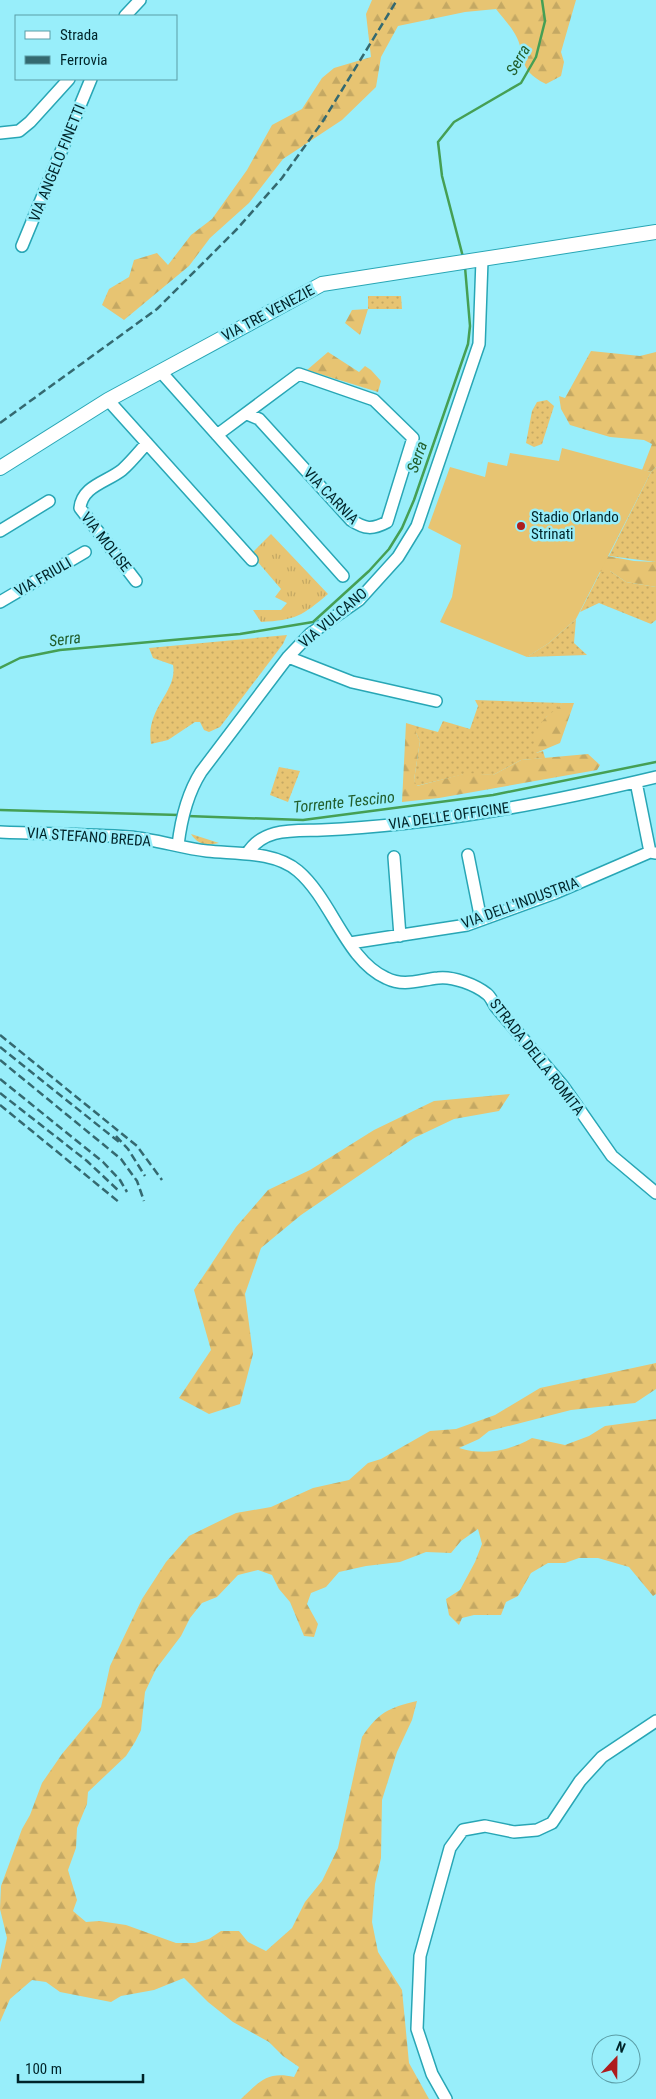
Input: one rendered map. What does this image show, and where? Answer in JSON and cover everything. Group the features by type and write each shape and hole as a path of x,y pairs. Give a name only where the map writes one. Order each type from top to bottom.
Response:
{"main road":[{"name":"VIA TRE VENEZIE","path":"0,468 108,400 322,284 656,232"}],"street":[{"path":"126,15 140,0"},
{"name":"VIA ANGELO FINETTI","path":"0,133 19,131 30,122 68,80"},
{"name":"VIA ANGELO FINETTI","path":"22,246 91,80"},
{"name":"VIA VULCANO","path":"178,845 185,809 193,784 200,772 288,657 310,634 359,600 398,557 417,526 479,344 477,261"},
{"path":"161,372 343,576"},
{"name":"VIA CARNIA","path":"217,435 248,414 299,374 374,400 413,438 387,522 376,528 364,528 351,520 258,419 248,414"},
{"path":"108,400 252,560"},
{"name":"VIA MOLISE","path":"136,581 80,508 80,500 87,490 122,469 147,443"},
{"path":"0,531 49,501"},
{"name":"VIA FRIULI","path":"0,602 86,552"},
{"path":"288,657 352,682 436,701"},
{"name":"VIA DELLE OFFICINE","path":"247,854 254,842 263,836 285,831 358,828 478,813 656,777"},
{"path":"636,782 653,853"},
{"name":"VIA STEFANO BREDA","path":"0,832 130,837 178,845"},
{"name":"STRADA DELLA ROMITA","path":"178,845 247,854 280,861 297,870 315,888 350,943 372,970 387,979 407,984 440,977 465,982 489,995 496,1006 563,1086 612,1156 656,1193"},
{"name":"VIA DELL'INDUSTRIA","path":"350,943 467,925 555,893 653,853"},
{"path":"468,855 482,920"},
{"path":"394,857 400,936"},
{"path":"446,2099 432,2074 417,2029 420,1956 450,1848 463,1830 485,1826 514,1832 537,1830 552,1823 580,1781 602,1757 656,1721"}],"green space":[{"path":"372,0 576,0 561,52 564,62 561,76 546,84 530,73 526,67 519,41 496,9 465,12 398,26 381,57 376,87 342,120 283,159 249,203 210,238 189,266 124,320 102,305 109,289 129,277 134,260 157,253 168,265 191,235 212,219 247,170 272,125 302,109 322,78 334,68 371,57 366,14"},
{"path":"368,296 401,296 402,309 368,309"},
{"path":"368,309 360,335 345,323 352,310"},
{"path":"591,351 640,356 656,352 656,467 651,472 642,470 652,444 644,440 610,437 570,425 561,409 559,396 565,398"},
{"path":"328,352 359,372 365,366 371,370 381,381 378,392 307,370"},
{"path":"547,400 554,406 542,444 534,447 526,443 532,411 537,402"},
{"path":"562,448 651,472 576,619 549,643 527,657 440,622 452,597 461,545 428,528 450,467 485,477 488,462 507,466 510,453 559,461"},
{"path":"656,467 656,562 609,556 651,472"},
{"path":"271,534 328,594 298,616 283,620 261,622 253,610 281,610 287,603 275,597 281,589 251,554"},
{"path":"569,549 634,561 656,562 656,587 626,582 610,571 589,573"},
{"path":"601,571 610,571 626,582 656,587 656,620 651,624 599,603 580,612"},
{"path":"576,619 574,643 587,655 527,657 549,643"},
{"path":"287,635 283,644 220,727 209,732 204,730 200,722 195,722 168,740 151,744 150,731 153,720 171,684 173,665 153,658 149,648"},
{"path":"475,700 562,703 559,709 546,717 536,753 543,751 545,758 521,760 493,775 465,774 416,786 414,780 420,741 416,733 416,726 438,732 443,721 470,729 478,706"},
{"path":"562,703 574,703 560,743 536,753 534,738 538,728 547,716"},
{"path":"406,723 416,726 416,733 420,741 414,780 417,786 467,773 493,775 521,760 588,754 600,765 597,770 439,798 402,802"},
{"path":"279,767 300,771 288,802 270,795"},
{"path":"191,834 219,843 203,844"},
{"path":"510,1094 499,1111 454,1119 414,1138 301,1215 261,1248 245,1294 253,1354 240,1404 209,1414 179,1398 211,1350 194,1290 236,1227 268,1190 310,1170 374,1130 434,1101"},
{"path":"656,1363 656,1389 635,1403 571,1410 489,1431 479,1439 459,1448 478,1452 497,1451 515,1446 532,1438 565,1445 589,1436 605,1426 656,1419 656,1594 653,1596 629,1567 598,1558 579,1558 565,1563 548,1563 531,1573 518,1596 506,1602 501,1615 474,1615 462,1618 459,1625 449,1615 446,1599 460,1590 475,1562 482,1544 478,1529 461,1541 451,1553 426,1552 400,1562 366,1566 339,1572 326,1587 311,1593 307,1604 318,1624 314,1637 304,1636 290,1602 279,1589 272,1575 258,1570 238,1575 217,1597 202,1603 190,1618 181,1636 156,1669 145,1692 141,1730 135,1742 126,1756 88,1792 87,1804 77,1828 76,1848 68,1870 77,1900 73,1911 86,1922 99,1921 126,1925 176,1943 195,1943 209,1939 221,1931 239,1931 248,1942 266,1951 292,1928 305,1902 322,1881 338,1848 362,1737 379,1716 385,1712 417,1701 412,1720 397,1752 382,1800 381,1858 375,1884 372,1922 378,1952 402,1990 409,2063 429,2099 241,2099 264,2079 277,2076 294,2077 299,2067 283,2056 269,2042 233,2022 208,2002 184,1978 154,1990 121,1996 111,2002 60,1992 46,1982 32,1980 10,1999 0,2022 0,1970 7,1938 0,1909 1,1886 22,1829 30,1815 42,1783 62,1754 101,1707 110,1666 142,1599 166,1562 189,1536 236,1513 271,1507 313,1488 349,1480 368,1463 381,1459 430,1431 456,1429 495,1415 540,1388"}],"waterway":[{"name":"Serra","path":"463,257 442,176 438,142 454,122 521,83 536,57 545,21 542,0"},
{"name":"Serra","path":"0,668 20,658 60,650 240,634 313,622 369,571 389,549 402,528 414,500 468,344 470,326 465,267"},
{"name":"Torrente Tescino","path":"187,816 303,820 493,795 656,762"},
{"name":"Torrente Tescino","path":"0,810 179,815"}],"railway":[{"path":"0,423 157,309 237,229 282,178 323,121 397,0"},
{"path":"0,1035 137,1146 162,1180"},
{"path":"0,1047 119,1142"},
{"path":"0,1060 121,1159 137,1181 144,1201"},
{"path":"0,1079 103,1162 120,1180 127,1192"},
{"path":"0,1093 87,1161 120,1192"},
{"path":"0,1105 120,1203"},
{"path":"116,1136 128,1149 145,1176"}],"place":[{"name":"Stadio Orlando Strinati","path":"521,526"}]}
